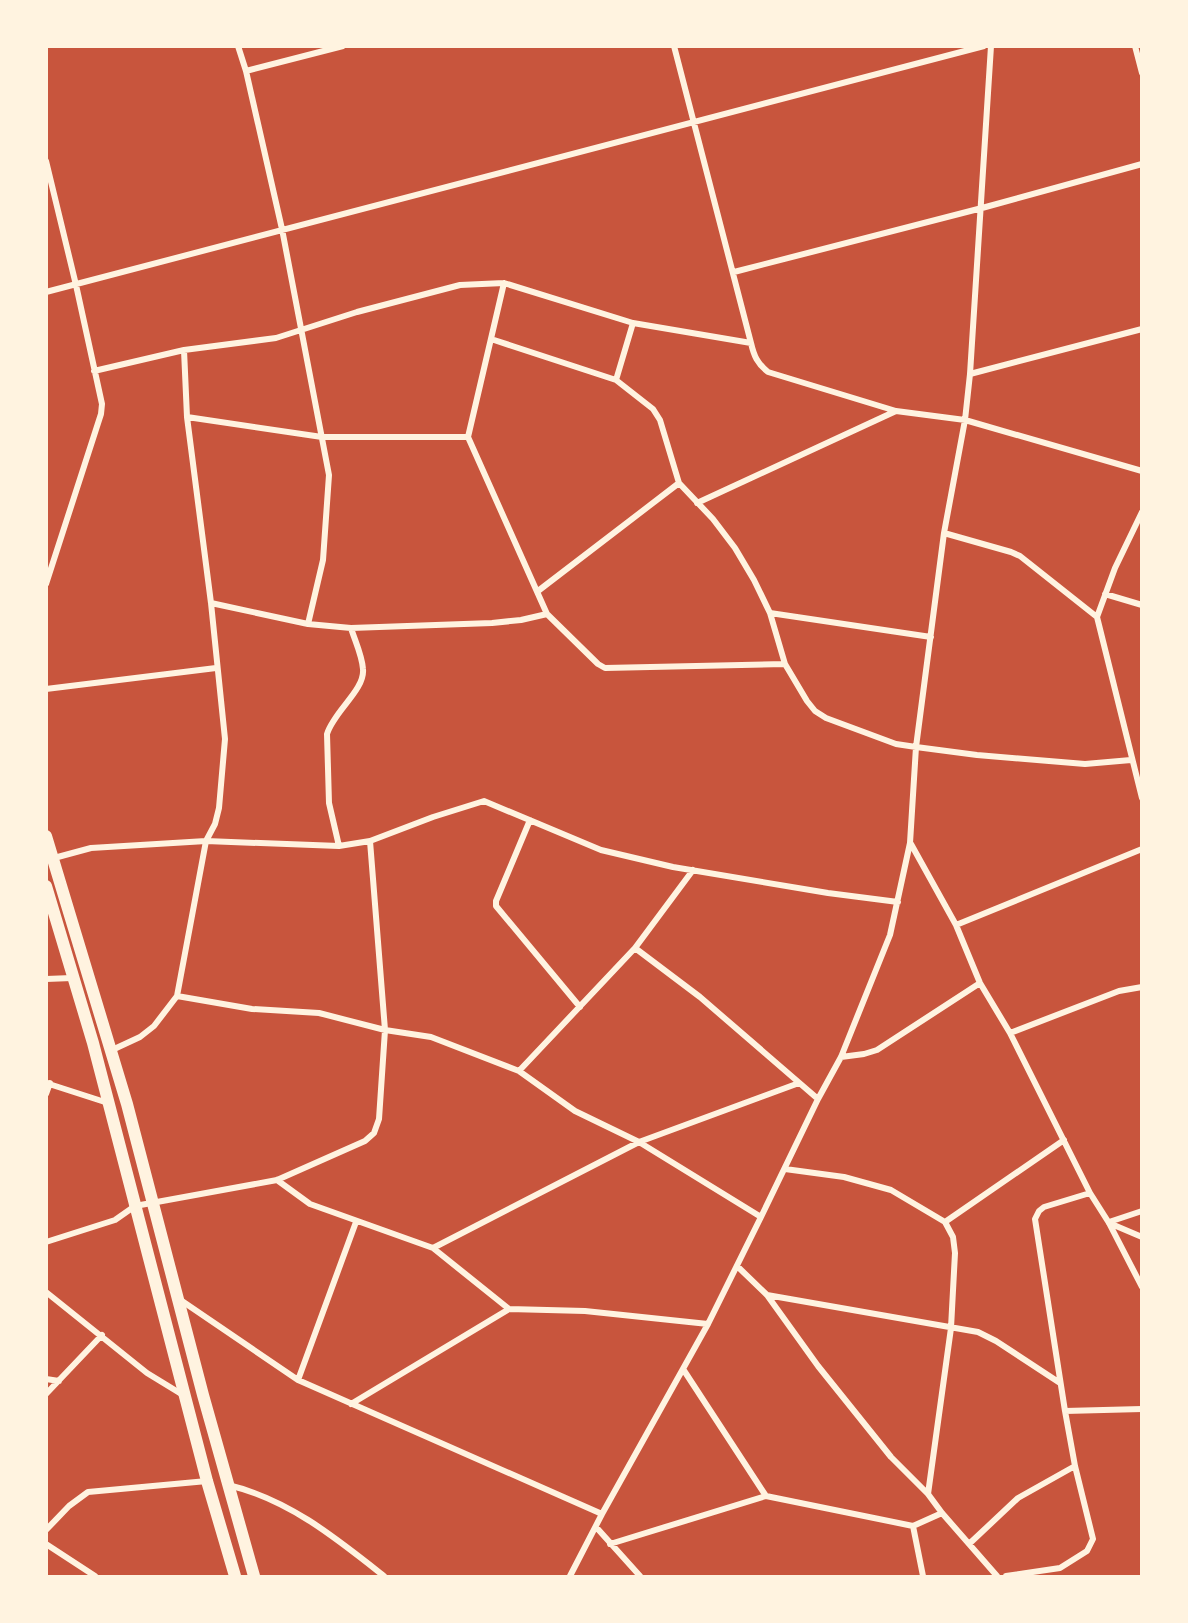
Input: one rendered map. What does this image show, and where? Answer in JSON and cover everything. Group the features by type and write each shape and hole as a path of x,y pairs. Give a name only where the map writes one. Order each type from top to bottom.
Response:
{"main road":[{"path":"46,836 112,1050 227,1485 254,1576"},
{"path":"46,886 109,1104 207,1481 235,1576"}],"street":[{"path":"238,46 246,71 282,229 329,475 323,560 308,624"},
{"path":"246,71 343,46"},
{"path":"674,46 755,358 768,372 896,411 965,420 1142,471"},
{"path":"46,292 984,46"},
{"path":"570,1576 708,1324 737,1266 841,1057 890,934 910,843 916,747 944,533 965,420 982,208 991,46"},
{"path":"1135,46 1142,73"},
{"path":"46,161 102,404 101,414 46,584"},
{"path":"734,272 1142,164"},
{"path":"94,371 184,350 276,338 357,312 460,285 504,283 633,323 751,343"},
{"path":"504,283 468,437 547,614 598,664 605,668 785,664"},
{"path":"616,380 633,323"},
{"path":"970,374 1142,329"},
{"path":"491,339 616,380 653,409 660,420 679,483 713,519 735,548 770,613 785,664 815,711 826,718 896,744 977,755 1085,764 1131,760"},
{"path":"112,1050 147,1031 177,996 206,841 215,824 219,807 225,739 188,417 184,350"},
{"path":"698,503 896,411"},
{"path":"188,417 322,437 468,437"},
{"path":"538,591 679,483"},
{"path":"1142,512 1097,617 1142,798"},
{"path":"944,533 1020,556 1097,617"},
{"path":"1106,594 1142,605"},
{"path":"211,603 308,624 351,628 492,623 547,614"},
{"path":"770,613 931,637"},
{"path":"339,846 329,803 327,734 330,723 362,680 363,668 351,628"},
{"path":"46,689 216,668"},
{"path":"54,858 91,848 206,841 339,846 370,841 484,801 601,850 693,870 828,893 898,902"},
{"path":"530,820 496,901 496,906 580,1007"},
{"path":"46,1242 115,1220 135,1206 277,1180 365,1141 374,1133 379,1119 385,1030 370,841"},
{"path":"910,843 956,925 980,982 1010,1033 1090,1193 1109,1223 1142,1287"},
{"path":"956,925 1142,849"},
{"path":"519,1071 635,948 693,870"},
{"path":"635,948 700,997 818,1100"},
{"path":"46,979 72,978"},
{"path":"841,1057 877,1050 980,982"},
{"path":"1010,1033 1119,991 1142,987"},
{"path":"177,996 252,1009 320,1013 385,1030 431,1037 519,1071 575,1111 639,1142 761,1217"},
{"path":"46,1094 48,1083 109,1104"},
{"path":"433,1248 639,1142 799,1083"},
{"path":"945,1222 1064,1140"},
{"path":"785,1169 844,1177 884,1188 904,1197 945,1222 953,1238 955,1253 951,1328 928,1494"},
{"path":"277,1180 310,1203 433,1248 509,1309"},
{"path":"1006,1576 1060,1568 1087,1551 1093,1539 1075,1466 1065,1411 1035,1219 1044,1207 1090,1193"},
{"path":"1109,1223 1142,1211"},
{"path":"298,1380 357,1222"},
{"path":"1109,1223 1142,1237"},
{"path":"737,1266 767,1295 818,1366 891,1456 928,1494 997,1576"},
{"path":"46,1292 147,1373 186,1396"},
{"path":"767,1295 978,1332 996,1341 1060,1383"},
{"path":"177,1298 298,1380 602,1514"},
{"path":"351,1404 509,1309 585,1311 708,1324"},
{"path":"46,1394 102,1335"},
{"path":"683,1369 766,1496"},
{"path":"46,1379 59,1381"},
{"path":"1065,1411 1142,1409"},
{"path":"969,1544 1017,1498 1075,1466"},
{"path":"46,1530 69,1506 88,1492 207,1481"},
{"path":"227,1485 251,1490 277,1501 334,1536 384,1576"},
{"path":"610,1544 766,1496 913,1526 942,1512"},
{"path":"913,1526 923,1576"},
{"path":"596,1527 640,1576"},
{"path":"46,1544 95,1576"},
{"path":"1060,1568 1063,1576"}]}
